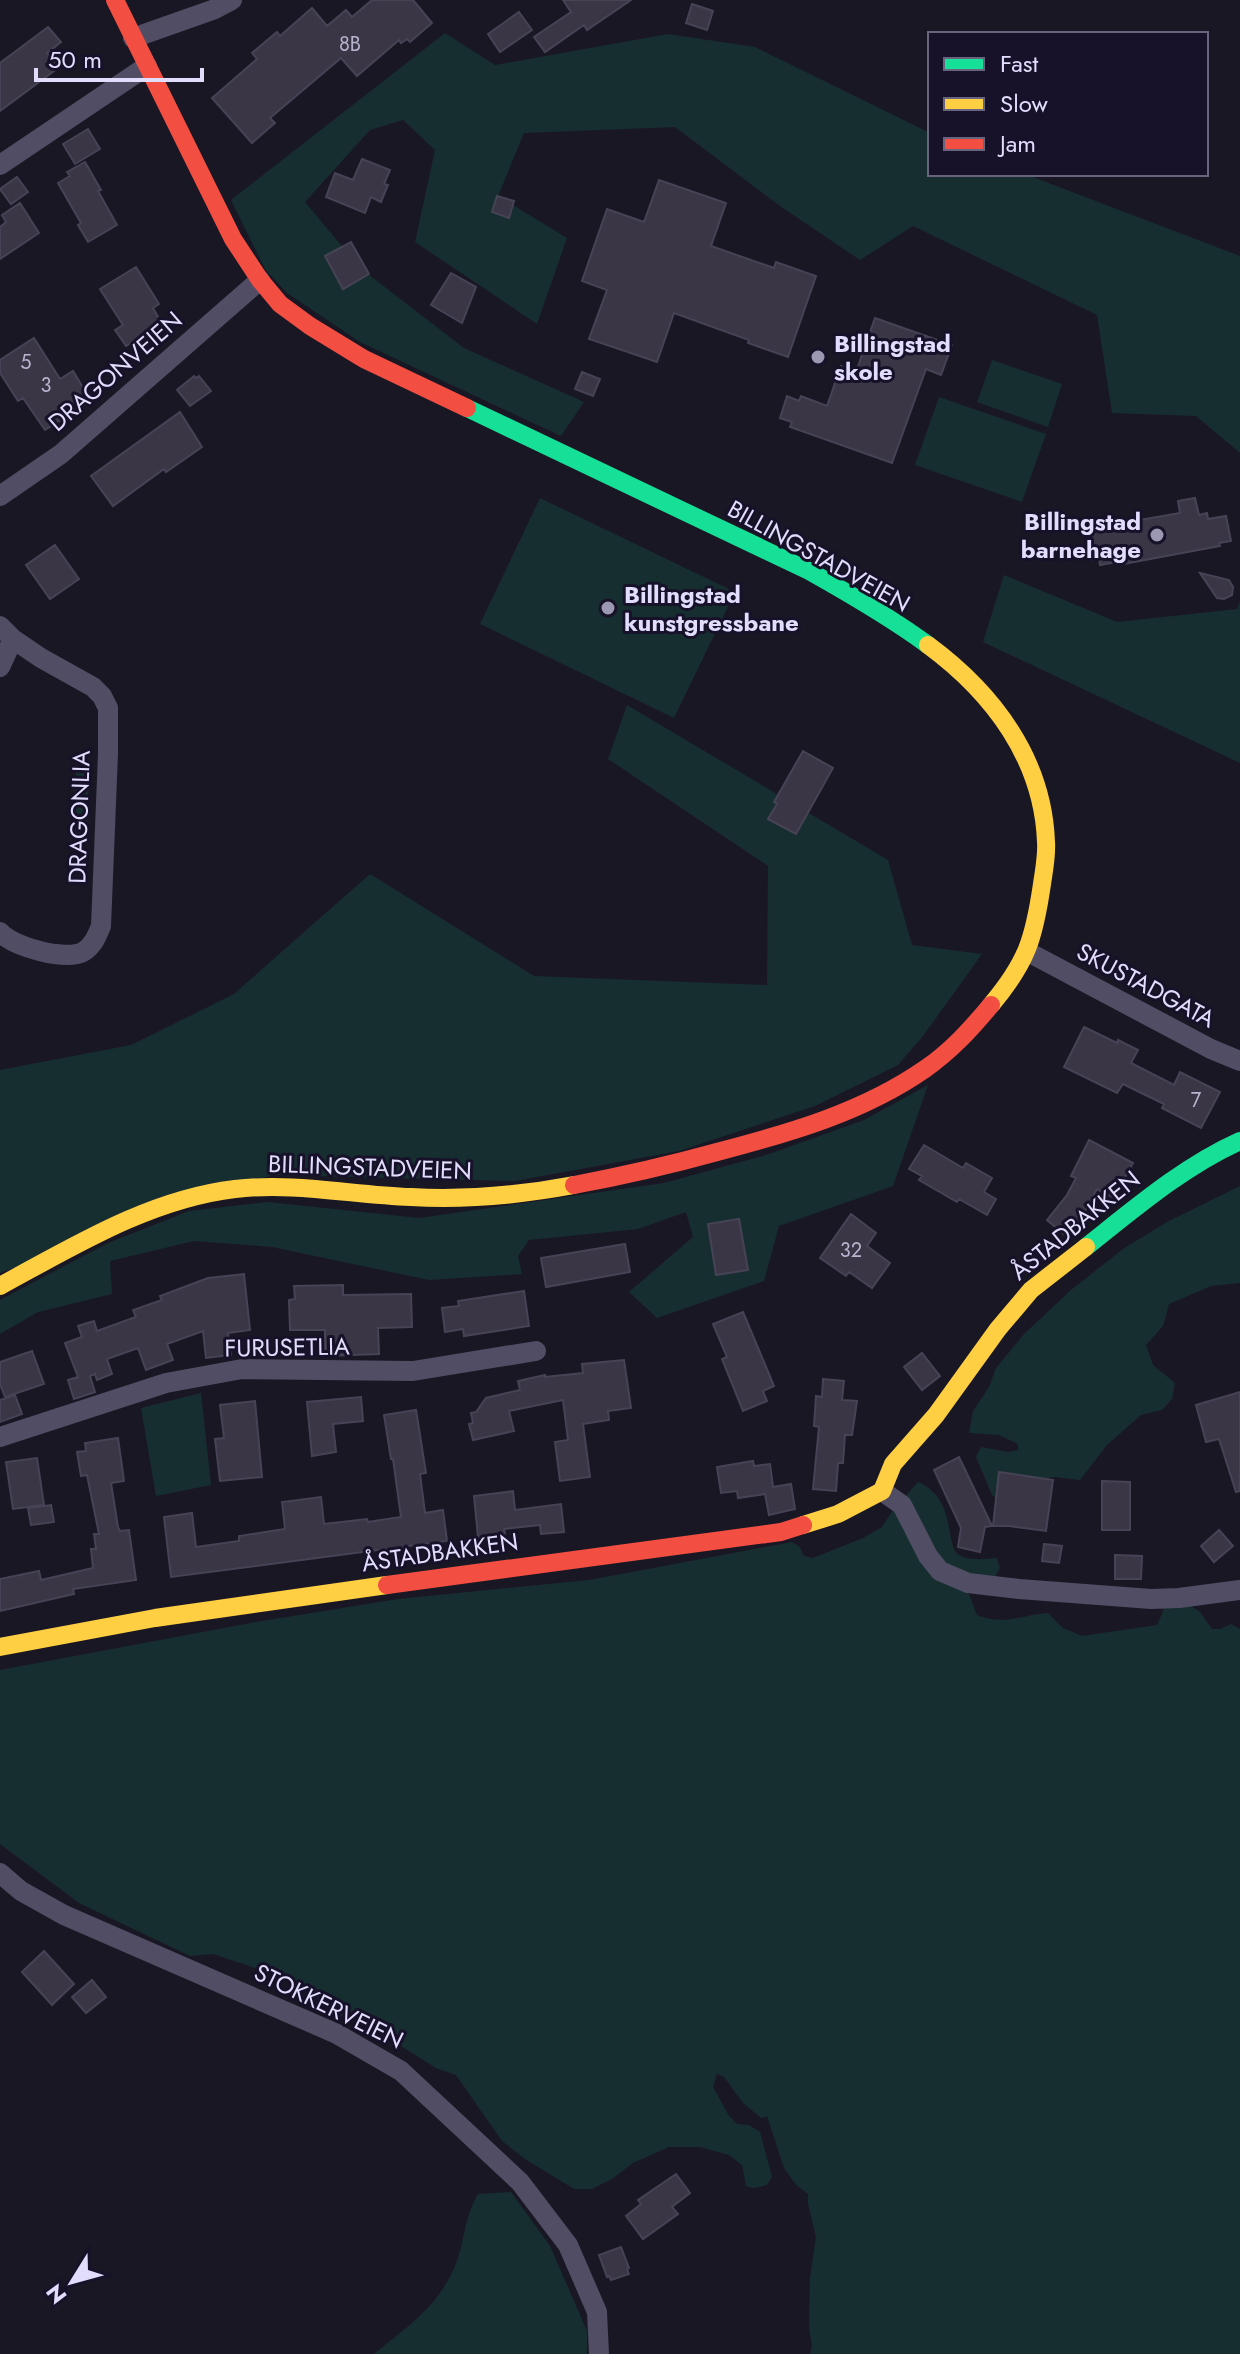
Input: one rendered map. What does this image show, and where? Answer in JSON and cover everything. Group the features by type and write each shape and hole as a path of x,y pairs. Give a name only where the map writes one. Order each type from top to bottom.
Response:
{"main road":[{"name":"BILLINGSTADVEIEN","path":"0,1286 129,1219 203,1194 269,1186 434,1198 523,1193 620,1177 772,1138 841,1115 908,1080 956,1045 1001,994 1028,952 1039,913 1046,843 1036,782 1014,733 980,689 940,652 862,601 792,563 364,359 280,304 233,239 115,0"},
{"name":"ÅSTADBAKKEN","path":"0,1647 155,1618 781,1532 838,1514 882,1491 893,1464 936,1415 998,1329 1031,1290 1140,1204 1215,1152 1240,1141"}],"street":[{"path":"133,38 232,0"},
{"path":"0,165 147,66"},
{"name":"DRAGONVEIEN","path":"0,496 61,454 260,280"},
{"name":"DRAGONLIA","path":"0,667 7,633 41,658 93,687 108,708 101,926 97,937 82,952 70,956 22,946 11,942 0,932"},
{"name":"SKUSTADGATA","path":"1028,952 1240,1061"},
{"name":"FURUSETLIA","path":"0,1437 166,1383 242,1369 413,1371 536,1351"},
{"path":"882,1491 902,1505 928,1556 940,1571 968,1583 1151,1599 1240,1590"},
{"name":"STOKKERVEIEN","path":"0,1873 21,1891 64,1915 337,2034 401,2071 520,2182 568,2245 597,2312 599,2354"}],"green space":[{"path":"445,33 495,65 668,34 755,47 928,132 928,176 1030,176 1240,256 1240,453 1196,416 1112,413 1097,315 913,226 860,260 780,206 675,127 524,133 498,196 567,238 537,324 415,242 435,150 403,120 370,130 305,202 360,268 464,348 584,402 561,436 360,342 287,293 265,269 231,200"},
{"path":"992,360 1062,384 1048,427 977,402"},
{"path":"939,397 1046,434 1022,502 915,465"},
{"name":"Billingstad kunstgressbane","path":"540,498 735,592 674,718 480,624"},
{"path":"1004,575 1117,622 1237,609 1240,601 1240,763 983,642"},
{"path":"627,705 888,860 912,945 982,954 923,1036 898,1065 815,1106 679,1151 515,1181 272,1175 0,1273 0,1070 131,1045 234,994 370,874 534,976 767,985 768,866 608,759"},
{"path":"76,768 89,769 87,835 71,834"},
{"path":"928,1085 893,1186 779,1226 764,1281 657,1318 629,1292 693,1237 686,1212 638,1229 529,1240 518,1256 522,1274 429,1280 272,1247 194,1241 110,1261 112,1294 38,1312 0,1334 0,1300 108,1243 189,1211 268,1202 419,1218 664,1183 769,1154 864,1120"},
{"path":"1240,1186 1240,1283 1211,1286 1169,1304 1163,1326 1146,1345 1153,1365 1175,1383 1172,1399 1162,1410 1141,1415 1107,1445 1080,1480 1054,1477 1030,1481 1007,1507 992,1495 976,1457 981,1447 1008,1452 1018,1450 1018,1444 999,1435 969,1433 973,1411 989,1387 996,1368 1025,1333 1071,1290 1123,1249 1167,1222"},
{"path":"201,1393 211,1485 156,1496 141,1408"},
{"path":"918,1482 939,1499 959,1555 973,1559 997,1558 1000,1568 995,1577 953,1586 969,1594 977,1615 1004,1620 1048,1613 1063,1628 1082,1636 1157,1625 1166,1594 1174,1594 1200,1612 1212,1629 1231,1624 1240,1629 1240,2354 810,2354 810,2277 816,2237 808,2194 796,2185 784,2168 767,2116 761,2118 743,2103 724,2077 717,2074 713,2087 737,2124 749,2125 760,2132 772,2177 767,2185 746,2186 742,2165 729,2155 700,2147 669,2147 633,2163 592,2189 574,2189 502,2141 456,2075 436,2068 377,2031 343,2017 322,2004 304,1984 213,1954 190,1956 79,1903 0,1844 0,1670 398,1599 589,1580 792,1542 799,1546 804,1556 813,1558 882,1527"},
{"path":"511,2192 550,2246 587,2331 587,2354 374,2354 440,2294 455,2266 469,2213 478,2194"}],"building":[{"path":"372,0 413,0 432,23 410,42 407,39 401,43 399,40 357,76 341,58 270,118 275,123 252,143 212,98 257,59 252,53 277,32 280,36 312,8 327,26 346,10 352,17"},
{"path":"563,0 631,0 587,30 584,25 545,52 534,37 571,12"},
{"path":"692,4 713,11 707,30 686,23"},
{"path":"519,12 532,30 500,52 488,34"},
{"path":"48,27 61,42 47,53 58,68 0,111 0,63"},
{"path":"88,129 100,149 75,164 63,144"},
{"path":"362,159 390,170 381,202 371,197 365,213 326,197 335,173 353,180"},
{"path":"85,162 117,225 88,242 58,183 70,176 67,172"},
{"path":"17,177 28,192 11,204 0,189"},
{"path":"659,180 726,203 711,246 774,268 776,262 816,276 788,357 674,313 657,362 589,339 607,290 582,281 607,209 644,222"},
{"path":"497,196 514,201 509,218 492,212"},
{"path":"20,203 39,233 0,259 0,227 6,222 2,215"},
{"path":"351,242 369,274 343,289 325,256"},
{"path":"136,267 159,304 153,308 162,324 126,346 115,330 123,325 100,289"},
{"path":"451,273 476,287 462,323 431,305"},
{"path":"875,318 952,345 941,375 926,369 892,463 790,427 792,422 780,418 787,396 799,401 801,396 827,406 841,366 856,372"},
{"path":"34,338 60,379 73,371 91,401 45,430 23,398 18,401 0,373 0,360"},
{"path":"582,372 600,379 593,396 575,389"},
{"path":"194,376 199,376 211,391 190,406 177,390"},
{"path":"180,412 202,447 166,472 164,469 113,506 91,476"},
{"path":"1195,498 1199,515 1207,513 1208,519 1226,516 1231,541 1219,543 1220,546 1123,564 1122,561 1100,565 1099,559 1091,560 1087,536 1095,534 1094,528 1180,513 1178,501"},
{"path":"55,545 79,579 50,599 26,565"},
{"path":"1200,573 1229,580 1233,587 1232,595 1217,598"},
{"path":"803,751 833,768 796,834 768,819 777,804 774,802"},
{"path":"1084,1027 1138,1050 1131,1063 1174,1085 1180,1072 1220,1092 1201,1128 1162,1108 1164,1104 1123,1084 1117,1093 1064,1067"},
{"path":"1089,1140 1133,1163 1114,1198 1097,1189 1082,1217 1066,1236 1047,1220 1076,1178 1071,1176"},
{"path":"924,1145 963,1168 966,1163 992,1178 984,1192 996,1199 987,1215 919,1180 922,1176 909,1169"},
{"path":"851,1214 876,1233 867,1246 890,1263 872,1288 849,1272 846,1276 820,1258"},
{"path":"739,1219 748,1270 716,1275 708,1224"},
{"path":"625,1244 630,1272 546,1287 541,1258"},
{"path":"244,1274 250,1330 228,1333 231,1355 206,1358 203,1331 167,1344 173,1360 146,1370 138,1348 107,1359 112,1374 97,1380 95,1374 90,1376 95,1392 74,1399 68,1380 78,1377 65,1343 82,1337 78,1326 94,1321 97,1331 136,1317 133,1310 162,1300 160,1296 208,1278"},
{"path":"343,1285 343,1295 411,1294 412,1327 378,1328 379,1354 325,1356 325,1330 290,1330 289,1300 295,1299 294,1286"},
{"path":"524,1291 529,1326 464,1336 463,1329 445,1332 442,1308 459,1306 458,1301"},
{"path":"743,1312 774,1386 763,1391 767,1401 743,1411 722,1359 727,1357 713,1324"},
{"path":"32,1351 44,1384 5,1397 0,1384 0,1362"},
{"path":"922,1353 940,1376 922,1390 904,1367"},
{"path":"624,1360 631,1408 608,1411 609,1420 583,1424 590,1477 560,1481 555,1442 568,1440 563,1400 509,1411 514,1431 473,1440 469,1424 473,1423 471,1413 476,1412 486,1398 520,1390 518,1381 545,1375 583,1373 582,1364"},
{"path":"823,1379 844,1381 842,1400 857,1401 852,1435 845,1435 843,1463 838,1463 836,1491 813,1489 819,1427 814,1426 816,1396 822,1397"},
{"path":"1240,1392 1240,1491 1236,1492 1219,1439 1206,1442 1196,1405"},
{"path":"15,1395 22,1414 0,1422 0,1400"},
{"path":"361,1397 363,1421 333,1424 336,1452 312,1456 307,1402"},
{"path":"255,1401 262,1477 220,1481 215,1439 224,1438 220,1405"},
{"path":"416,1410 426,1473 420,1474 425,1513 443,1510 447,1541 171,1577 164,1517 192,1513 196,1547 239,1541 239,1536 285,1529 282,1502 321,1497 324,1524 401,1517 384,1415"},
{"path":"118,1438 124,1481 111,1483 118,1527 120,1531 129,1530 136,1580 73,1589 74,1594 0,1611 0,1579 39,1571 41,1580 93,1568 91,1549 96,1549 94,1534 99,1534 87,1475 81,1476 77,1452 86,1451 85,1443"},
{"path":"959,1457 992,1526 985,1527 980,1552 958,1547 961,1528 934,1470"},
{"path":"37,1458 44,1505 13,1509 6,1462"},
{"path":"753,1461 754,1466 770,1464 773,1487 791,1484 795,1509 769,1515 765,1494 738,1498 737,1491 721,1493 717,1467"},
{"path":"999,1472 1053,1480 1046,1531 993,1526"},
{"path":"1102,1481 1130,1482 1130,1530 1102,1530"},
{"path":"513,1491 515,1510 561,1504 564,1532 541,1534 540,1525 504,1529 505,1534 478,1537 474,1496"},
{"path":"51,1505 54,1522 31,1525 28,1508"},
{"path":"1219,1530 1233,1546 1214,1562 1201,1546"},
{"path":"1044,1544 1062,1546 1059,1563 1042,1561"},
{"path":"1115,1555 1142,1556 1141,1579 1115,1579"},
{"path":"44,1951 74,1984 52,2005 22,1972"},
{"path":"92,1980 106,1997 86,2013 72,1997"},
{"path":"676,2174 690,2193 672,2207 678,2214 643,2239 626,2216 641,2204 638,2200"},
{"path":"621,2247 629,2274 611,2280 599,2255"}],"traffic: fast":[{"path":"467,408 809,571 928,645"},
{"path":"1086,1247 1179,1176 1240,1141"}],"traffic: slow":[{"path":"928,645 973,684 1010,730 1035,783 1043,812 1046,858 1032,935 1013,976 991,1005"},
{"path":"0,1286 113,1226 204,1194 279,1187 452,1198 513,1194 574,1185"},
{"path":"803,1525 838,1514 882,1491 893,1464 936,1415 998,1329 1031,1290 1086,1247"},
{"path":"0,1647 155,1618 387,1585"}],"traffic: jam":[{"path":"115,0 233,239 280,304 364,359 467,408"},
{"path":"574,1185 744,1145 851,1109 901,1084 934,1062 991,1005"},
{"path":"387,1585 781,1532 803,1525"}],"place":[{"name":"Billingstad skole","path":"818,357"},
{"name":"Billingstad barnehage","path":"1157,535"},
{"name":"Billingstad kunstgressbane","path":"608,608"}]}
